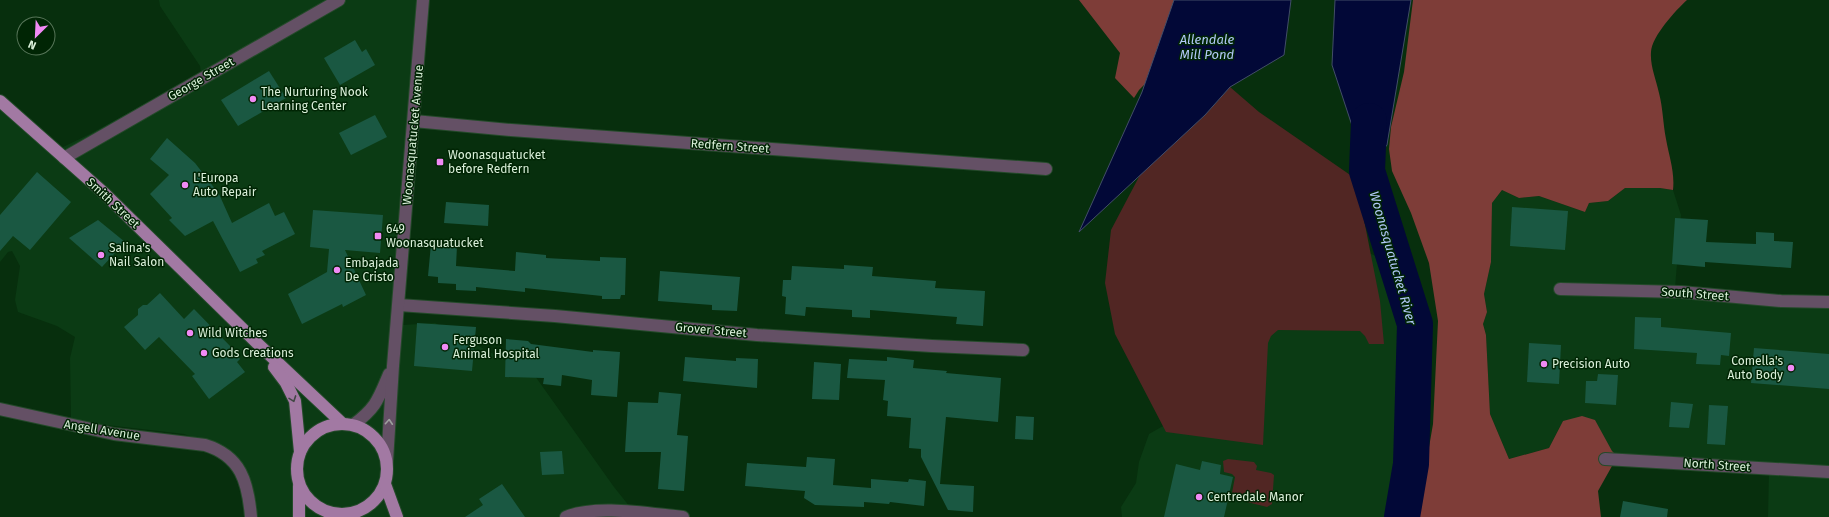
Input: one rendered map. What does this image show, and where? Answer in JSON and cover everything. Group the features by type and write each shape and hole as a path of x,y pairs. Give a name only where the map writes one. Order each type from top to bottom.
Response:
{"main road":[{"name":"Smith Street","path":"0,101 153,240 257,343 348,425"},
{"name":"Smith Street","path":"257,343 286,383 295,401 300,452"},
{"path":"298,517 299,484 297,462 300,452 306,442 322,428 348,425 367,432 378,442 387,460 388,472 380,496 360,511 349,514 336,515 324,511 313,504 305,495 299,484"},
{"path":"385,484 397,517"}],"street":[{"name":"George Street","path":"64,158 339,0"},
{"name":"Woonasquatucket Avenue","path":"387,460 393,366 423,0"},
{"name":"Redfern Street","path":"414,121 518,131 1046,169"},
{"name":"South Street","path":"1560,289 1681,292 1781,301 1829,302"},
{"name":"Grover Street","path":"399,305 555,316 765,335 932,346 1023,350"},
{"name":"Woonasquatucket Avenue","path":"348,425 370,413 376,404 393,366"},
{"name":"Angell Avenue","path":"0,409 114,434 205,445 219,449 229,456 239,469 249,495 251,517"},
{"name":"North Street","path":"1604,459 1829,472"},
{"path":"566,517 581,512 608,511 683,517"}],"shaded area":[{"path":"159,0 424,0 403,325 435,323 535,376 614,487 638,517 249,517 241,465 233,453 184,434 73,421 71,417 70,358 75,337 57,326 18,312 15,300 20,266 12,251 8,252 0,262 0,99 59,149 90,134 201,73 200,66 160,6"},
{"path":"1079,0 1228,0 1139,90 1134,98 1115,78 1120,53"},
{"path":"1413,0 1687,0 1660,31 1652,46 1651,52 1652,67 1660,99 1672,170 1673,190 1660,188 1625,188 1608,201 1589,203 1585,212 1539,196 1519,198 1502,190 1492,203 1491,262 1484,294 1487,312 1483,324 1486,335 1490,414 1509,459 1549,448 1563,421 1582,416 1595,420 1612,451 1616,455 1617,462 1612,466 1598,491 1601,517 1417,517 1433,424 1438,321 1429,263 1411,213 1392,171 1389,149 1391,127 1404,72"},
{"path":"1230,87 1259,112 1356,179 1380,301 1384,344 1369,344 1365,336 1360,331 1278,330 1271,336 1268,343 1263,445 1166,432 1115,334 1105,283 1111,230 1141,173 1205,115"},
{"path":"1625,188 1660,188 1673,190 1681,215 1675,288 1676,292 1783,294 1829,298 1829,517 1768,517 1769,471 1616,455 1563,421 1549,448 1509,459 1490,414 1486,335 1483,324 1487,312 1484,294 1491,262 1492,203 1502,190 1519,198 1539,196 1585,212 1589,203 1608,201"},
{"path":"1369,253 1403,268 1406,273 1413,337 1414,357 1411,393 1405,444 1392,517 1122,517 1121,507 1136,483 1139,462 1149,434 1163,426 1166,419"},
{"path":"1228,459 1254,462 1257,466 1256,470 1274,475 1272,504 1267,507 1231,498 1235,477 1232,474 1224,472 1223,461"}],"water":[{"name":"Allendale Mill Pond","path":"1174,0 1291,0 1284,55 1230,87 1205,115 1079,232 1142,92"},
{"path":"1335,0 1411,0 1387,145 1367,171 1332,65"}],"building":[{"path":"355,40 362,52 366,49 375,65 340,85 324,58"},
{"name":"The Nurturing Nook Learning Center","path":"269,71 286,98 238,126 221,100"},
{"path":"375,115 387,137 351,155 339,133"},
{"path":"167,138 195,163 219,194 232,223 269,203 275,216 284,212 295,234 262,251 265,255 256,259 258,263 240,272 213,221 185,236 169,220 172,218 150,194 169,175 150,159"},
{"path":"37,172 71,202 30,250 13,236 0,251 0,215"},
{"path":"446,202 489,205 488,226 444,223"},
{"path":"1512,207 1568,211 1565,250 1510,246"},
{"name":"Embajada De Cristo","path":"313,210 383,215 380,253 345,250 366,295 343,307 342,304 302,324 288,294 327,272 329,249 310,247"},
{"path":"1675,218 1708,220 1706,242 1756,244 1756,232 1774,233 1774,241 1793,242 1791,268 1705,262 1705,267 1672,264"},
{"name":"Salina's Nail Salon","path":"98,220 125,242 102,267 69,238"},
{"path":"431,244 457,246 456,266 515,271 516,252 546,255 546,258 600,261 600,257 626,258 625,295 621,295 620,299 602,299 602,296 525,288 525,292 476,287 476,291 456,290 456,284 438,283 438,277 428,276"},
{"path":"844,265 873,267 872,276 936,281 935,288 985,291 983,326 956,324 957,317 870,310 870,318 852,317 852,310 806,307 805,316 785,314 786,297 782,296 783,280 791,280 792,266 844,269"},
{"path":"660,271 740,277 737,311 712,310 712,305 658,301"},
{"path":"160,293 184,319 194,309 231,347 240,359 237,362 245,372 209,399 192,376 195,374 159,337 145,350 124,327 138,315 138,309 143,305 147,305"},
{"path":"1635,317 1661,318 1661,327 1731,333 1729,356 1721,355 1720,365 1696,364 1697,353 1634,349"},
{"name":"Ferguson Animal Hospital","path":"417,323 476,327 472,371 414,366"},
{"path":"506,339 528,341 531,344 593,352 593,350 620,352 617,397 591,395 592,380 562,375 561,386 543,384 544,378 505,377"},
{"name":"Precision Auto","path":"1529,343 1561,345 1559,384 1527,382"},
{"name":"Comella's Auto Body","path":"1754,348 1829,354 1829,389 1751,383"},
{"path":"685,357 736,361 736,358 758,359 757,388 683,381"},
{"path":"887,357 914,360 913,368 947,371 946,373 1001,378 998,422 946,417 940,484 974,486 973,512 948,510 921,457 921,449 909,448 911,418 887,416 888,401 883,400 885,380 847,378 849,359 887,361"},
{"path":"814,362 841,364 839,400 812,399"},
{"path":"1598,374 1618,375 1616,405 1585,403 1586,381 1597,381"},
{"path":"659,392 681,394 677,435 688,436 684,491 658,489 661,452 625,452 628,402 658,403"},
{"path":"1671,402 1693,404 1689,428 1669,427"},
{"path":"1709,405 1728,406 1725,445 1707,444"},
{"path":"1016,416 1034,417 1033,440 1015,439"},
{"path":"562,451 564,474 542,475 540,452"},
{"path":"807,457 835,459 833,485 871,488 871,479 908,482 909,479 926,481 924,506 890,502 889,504 864,502 864,507 815,505 804,498 805,491 745,486 747,463 806,467"},
{"name":"Centredale Manor","path":"1202,461 1221,465 1220,474 1233,477 1224,517 1164,517 1176,464 1200,470"},
{"path":"502,484 525,517 465,517 483,505 479,499"},
{"path":"1623,501 1668,509 1667,517 1620,517"}],"waterway":[{"name":"Woonasquatucket River","path":"1369,121 1367,171 1415,324 1411,464 1402,517"}],"place":[{"name":"The Nurturing Nook Learning Center","path":"253,99"},
{"name":"Woonasquatucket before Redfern","path":"440,162"},
{"name":"L'Europa Auto Repair","path":"185,185"},
{"name":"649 Woonasquatucket","path":"378,236"},
{"name":"Salina's Nail Salon","path":"101,255"},
{"name":"Embajada De Cristo","path":"337,270"},
{"name":"Wild Witches","path":"190,333"},
{"name":"Ferguson Animal Hospital","path":"445,347"},
{"name":"Gods Creations","path":"204,353"},
{"name":"Precision Auto","path":"1544,364"},
{"name":"Comella's Auto Body","path":"1791,368"},
{"name":"Centredale Manor","path":"1199,497"}]}
